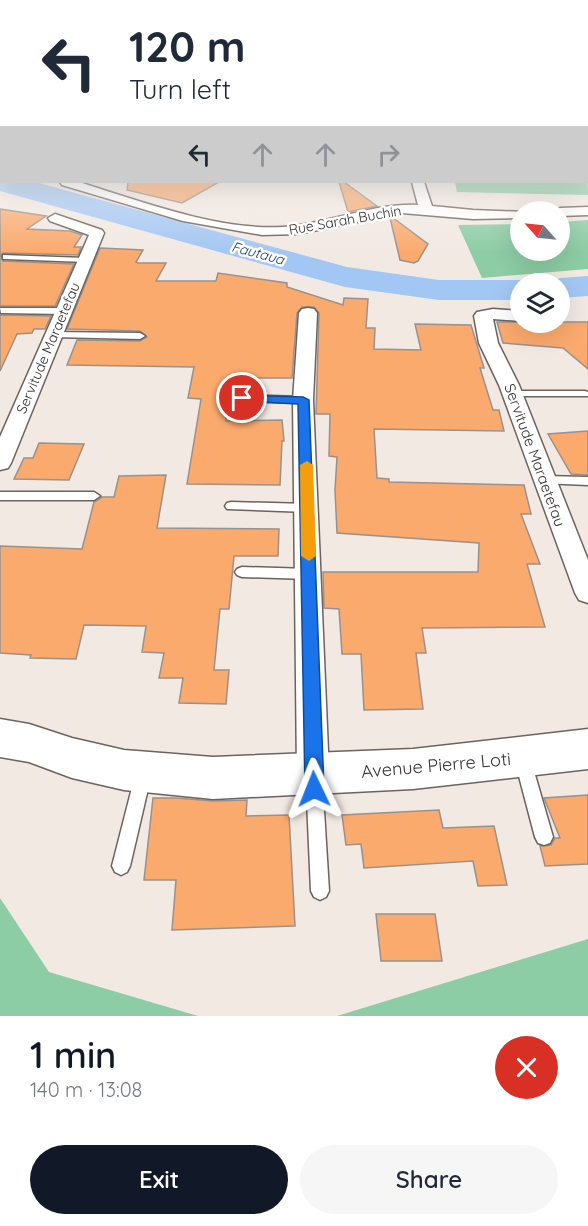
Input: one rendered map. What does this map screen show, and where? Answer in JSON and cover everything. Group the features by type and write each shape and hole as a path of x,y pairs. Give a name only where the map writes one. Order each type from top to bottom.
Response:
{"main road":[{"name":"Avenue Pierre Loti","path":"0,738 29,743 72,758 144,772 213,778 413,768 588,749"}],"street":[{"name":"Rue Sarah Buchin","path":"70,183 187,217 262,231 321,227 386,212 426,208 465,214 510,214"},
{"path":"418,183 426,208"},
{"path":"570,212 588,211"},
{"name":"Servitude Maraetefau","path":"0,463 97,233 55,218"},
{"path":"308,313 303,400 314,774"},
{"name":"Servitude Maraetefau","path":"510,315 483,316 483,323 491,348 513,394 588,593"}],"lane":[{"path":"6,257 85,260"},
{"path":"1,310 64,311"},
{"path":"55,335 140,336"},
{"path":"513,394 585,394"},
{"path":"230,403 242,398 303,400"},
{"path":"544,480 588,481"},
{"path":"0,496 94,496"},
{"path":"231,506 307,508"},
{"path":"242,572 309,573"},
{"path":"521,758 527,771 544,837"},
{"path":"121,866 144,772"},
{"path":"314,774 320,891"}],"green space":[{"path":"455,183 588,183 588,195 457,192"},
{"path":"588,220 588,269 510,273 510,276 482,278 458,225 510,224 510,261 570,261 570,221"},
{"path":"0,898 49,972 198,1016 0,1016"},
{"path":"588,939 588,1016 337,1016"}],"building":[{"path":"128,183 217,183 182,203 127,190"},
{"path":"339,183 345,183 377,206 348,212"},
{"path":"0,209 46,216 27,229 70,231 82,235 74,247 81,247 78,255 3,253 1,255 3,261 74,264 55,306 0,306"},
{"path":"392,217 428,244 418,261 414,263 400,260 390,218"},
{"path":"100,248 143,250 136,262 166,263 156,281 216,281 218,273 287,283 287,287 343,305 344,298 368,299 366,328 375,328 374,349 421,350 415,324 471,325 484,368 480,368 493,410 499,410 504,431 374,429 377,478 389,479 389,482 524,485 531,514 521,514 540,564 527,564 545,627 422,628 426,653 416,653 423,709 364,710 361,654 342,654 339,609 324,608 323,572 478,572 479,543 337,533 335,490 337,457 329,456 330,414 316,414 319,313 314,307 302,307 297,313 292,378 229,378 227,399 223,402 227,407 226,421 282,420 284,441 282,441 280,485 187,484 201,399 188,398 194,367 67,365 77,340 140,341 147,337 140,331 67,329"},
{"path":"0,315 51,316 45,329 34,329 32,333 17,334 0,371"},
{"path":"497,322 510,322 510,333 570,333 570,322 588,322 588,369 563,348 503,343"},
{"path":"588,431 588,475 571,474 548,434"},
{"path":"39,443 84,444 69,480 14,479 24,458 33,458"},
{"path":"166,475 157,528 279,529 278,556 234,556 229,609 220,609 214,670 229,670 226,704 179,703 183,678 159,678 164,653 142,652 146,626 84,625 76,659 30,658 31,655 0,653 0,546 82,549 94,502 102,497 114,497 119,476"},
{"path":"588,795 588,864 545,866 540,846 551,845 555,838 560,838 544,798"},
{"path":"153,798 247,800 246,816 289,815 295,926 172,930 176,880 144,880"},
{"path":"439,810 443,828 494,826 507,885 478,886 473,861 364,868 361,844 346,845 342,815"},
{"path":"376,914 435,914 442,961 381,961"}],"waterway":[{"name":"Fautaua","path":"0,183 26,188 345,277 439,290 510,290"},
{"name":"Fautaua","path":"570,287 588,286"}],"slow traffic":[{"path":"307,465 309,556"}],"route":[{"path":"242,398 303,400 307,458 314,789"}]}
